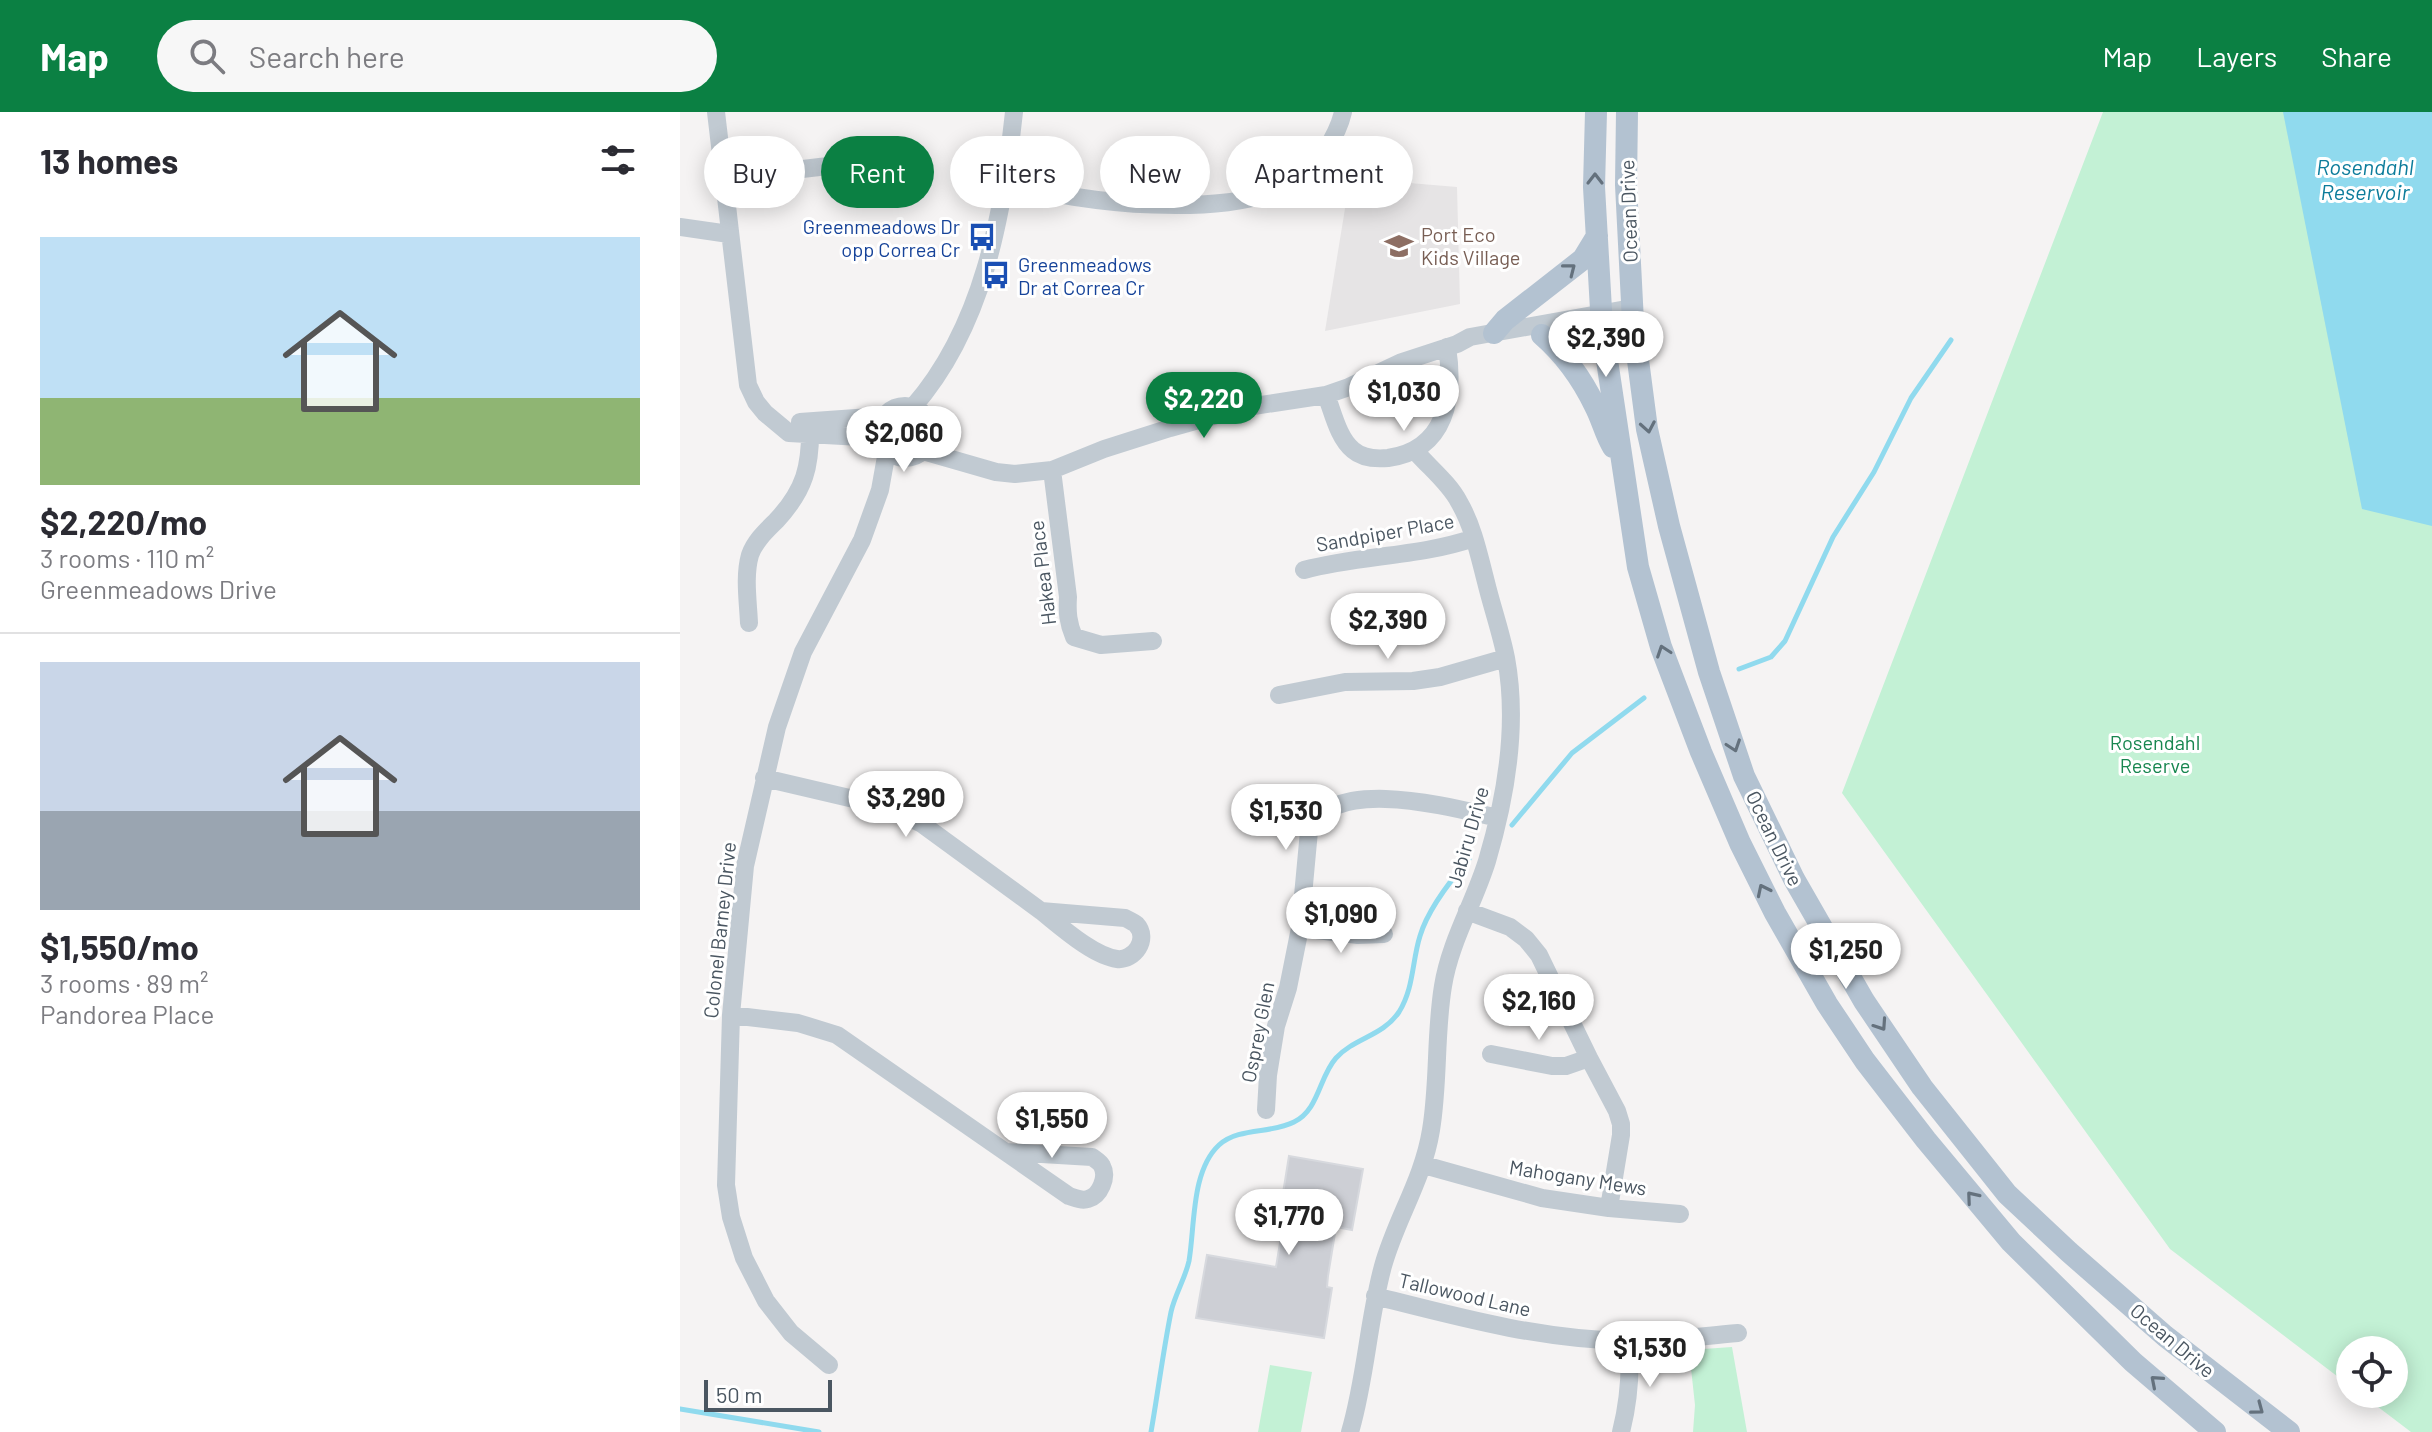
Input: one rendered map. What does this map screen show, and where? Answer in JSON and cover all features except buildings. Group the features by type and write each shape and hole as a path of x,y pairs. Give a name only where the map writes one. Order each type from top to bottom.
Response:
{"main road":[{"name":"Ocean Drive","path":"1596,112 1594,187 1602,320 1638,567 1661,647 1740,843 1775,913 1827,1004 1865,1061 1926,1140 2011,1242 2133,1362 2215,1432"},
{"name":"Ocean Drive","path":"1627,112 1626,185 1632,315 1647,429 1669,526 1709,672 1744,776 1794,879 1864,1001 1922,1087 2007,1194 2165,1336 2289,1432"},
{"path":"1494,333 1505,320 1583,259 1597,236"},
{"path":"1542,335 1560,351 1577,374 1596,407 1609,440 1623,461"}],"street":[{"path":"716,112 719,136"},
{"path":"1012,136 1014,112"},
{"path":"1084,199 1167,205 1231,201 1269,193 1299,181 1319,159 1340,126 1343,112"},
{"path":"727,208 748,385 765,413 789,433 810,428 884,416 897,407 919,410 930,424 927,444 914,457 859,435 810,428"},
{"path":"919,410 979,290 1000,208"},
{"path":"680,227 729,234"},
{"path":"927,444 972,466 1015,474 1052,470 1104,449 1241,408 1326,395 1470,337 1632,315"},
{"path":"1452,346 1475,346 1542,335 1602,320"},
{"path":"1326,395 1342,437 1358,455 1380,459 1416,452 1436,430 1447,411 1452,346"},
{"path":"884,416 879,429 890,449"},
{"path":"749,623 748,569 751,553 758,540 797,496 805,479 810,428"},
{"name":"Colonel Barney Drive","path":"829,1365 791,1333 766,1301 744,1258 731,1217 726,1161 731,1015 745,866 777,727 803,652 862,540 880,490 890,449"},
{"name":"Jabiru Drive","path":"1355,1431 1375,1296 1385,1260 1424,1165 1434,1103 1443,983 1449,959 1487,862 1505,784 1509,730 1506,658 1474,538 1457,498 1416,452"},
{"name":"Hakea Place","path":"1052,470 1068,597 1067,613 1074,637 1101,645 1153,641"},
{"name":"Sandpiper Place","path":"1304,570 1337,561 1411,554 1474,538"},
{"path":"1279,695 1345,682 1413,681 1440,677 1506,658"},
{"path":"764,778 875,804 922,824 1084,943 1108,957 1120,960 1134,955 1141,944 1141,931 1125,918 1041,911"},
{"name":"Osprey Glen","path":"1266,1110 1276,1026 1288,988 1300,928 1309,831 1320,813 1347,803 1384,799 1421,802 1498,818"},
{"path":"1467,911 1510,927 1526,939 1539,955 1605,1085 1621,1124 1609,1208"},
{"path":"1300,928 1358,935 1384,934"},
{"path":"731,1015 798,1023 837,1035 1069,1196 1085,1200 1093,1197 1104,1178 1102,1167 1092,1157 1006,1152"},
{"path":"1491,1054 1552,1066 1566,1066 1589,1058"},
{"name":"Mahogany Mews","path":"1424,1165 1542,1198 1680,1214"},
{"name":"Tallowood Lane","path":"1375,1296 1513,1329 1594,1339 1629,1341 1738,1333"},
{"path":"1621,1432 1631,1375 1629,1341"}],"shaded area":[{"name":"Port Eco Kids Village","path":"1413,183 1457,187 1460,304 1325,331 1345,208 1413,208"}],"green space":[{"name":"Rosendahl Reserve","path":"2103,112 2432,112 2432,1432 2411,1432 2379,1408 2408,1408 2408,1336 2336,1336 2336,1375 2170,1249 1842,793"},
{"path":"1732,1347 1747,1432 1693,1432 1695,1405 1689,1350"},
{"path":"1270,1365 1312,1372 1301,1432 1258,1432"}],"water":[{"name":"Rosendahl Reservoir","path":"2283,112 2432,112 2432,526 2362,509"}],"waterway":[{"path":"1739,669 1771,657 1785,641 1833,537 1874,472 1911,398 1951,340"},
{"path":"1512,825 1572,753 1644,698"},
{"path":"1151,1432 1171,1312 1189,1261 1199,1184 1210,1156 1227,1139 1285,1126 1302,1117 1309,1110 1336,1058 1377,1032 1399,1012 1407,994 1417,945 1428,916 1469,859"},
{"path":"680,1409 819,1432"}],"place":[{"name":"Greenmeadows Dr opp Correa Cr","path":"982,237"},
{"name":"Port Eco Kids Village","path":"1399,246"},
{"name":"Greenmeadows Dr at Correa Cr","path":"996,275"}]}
